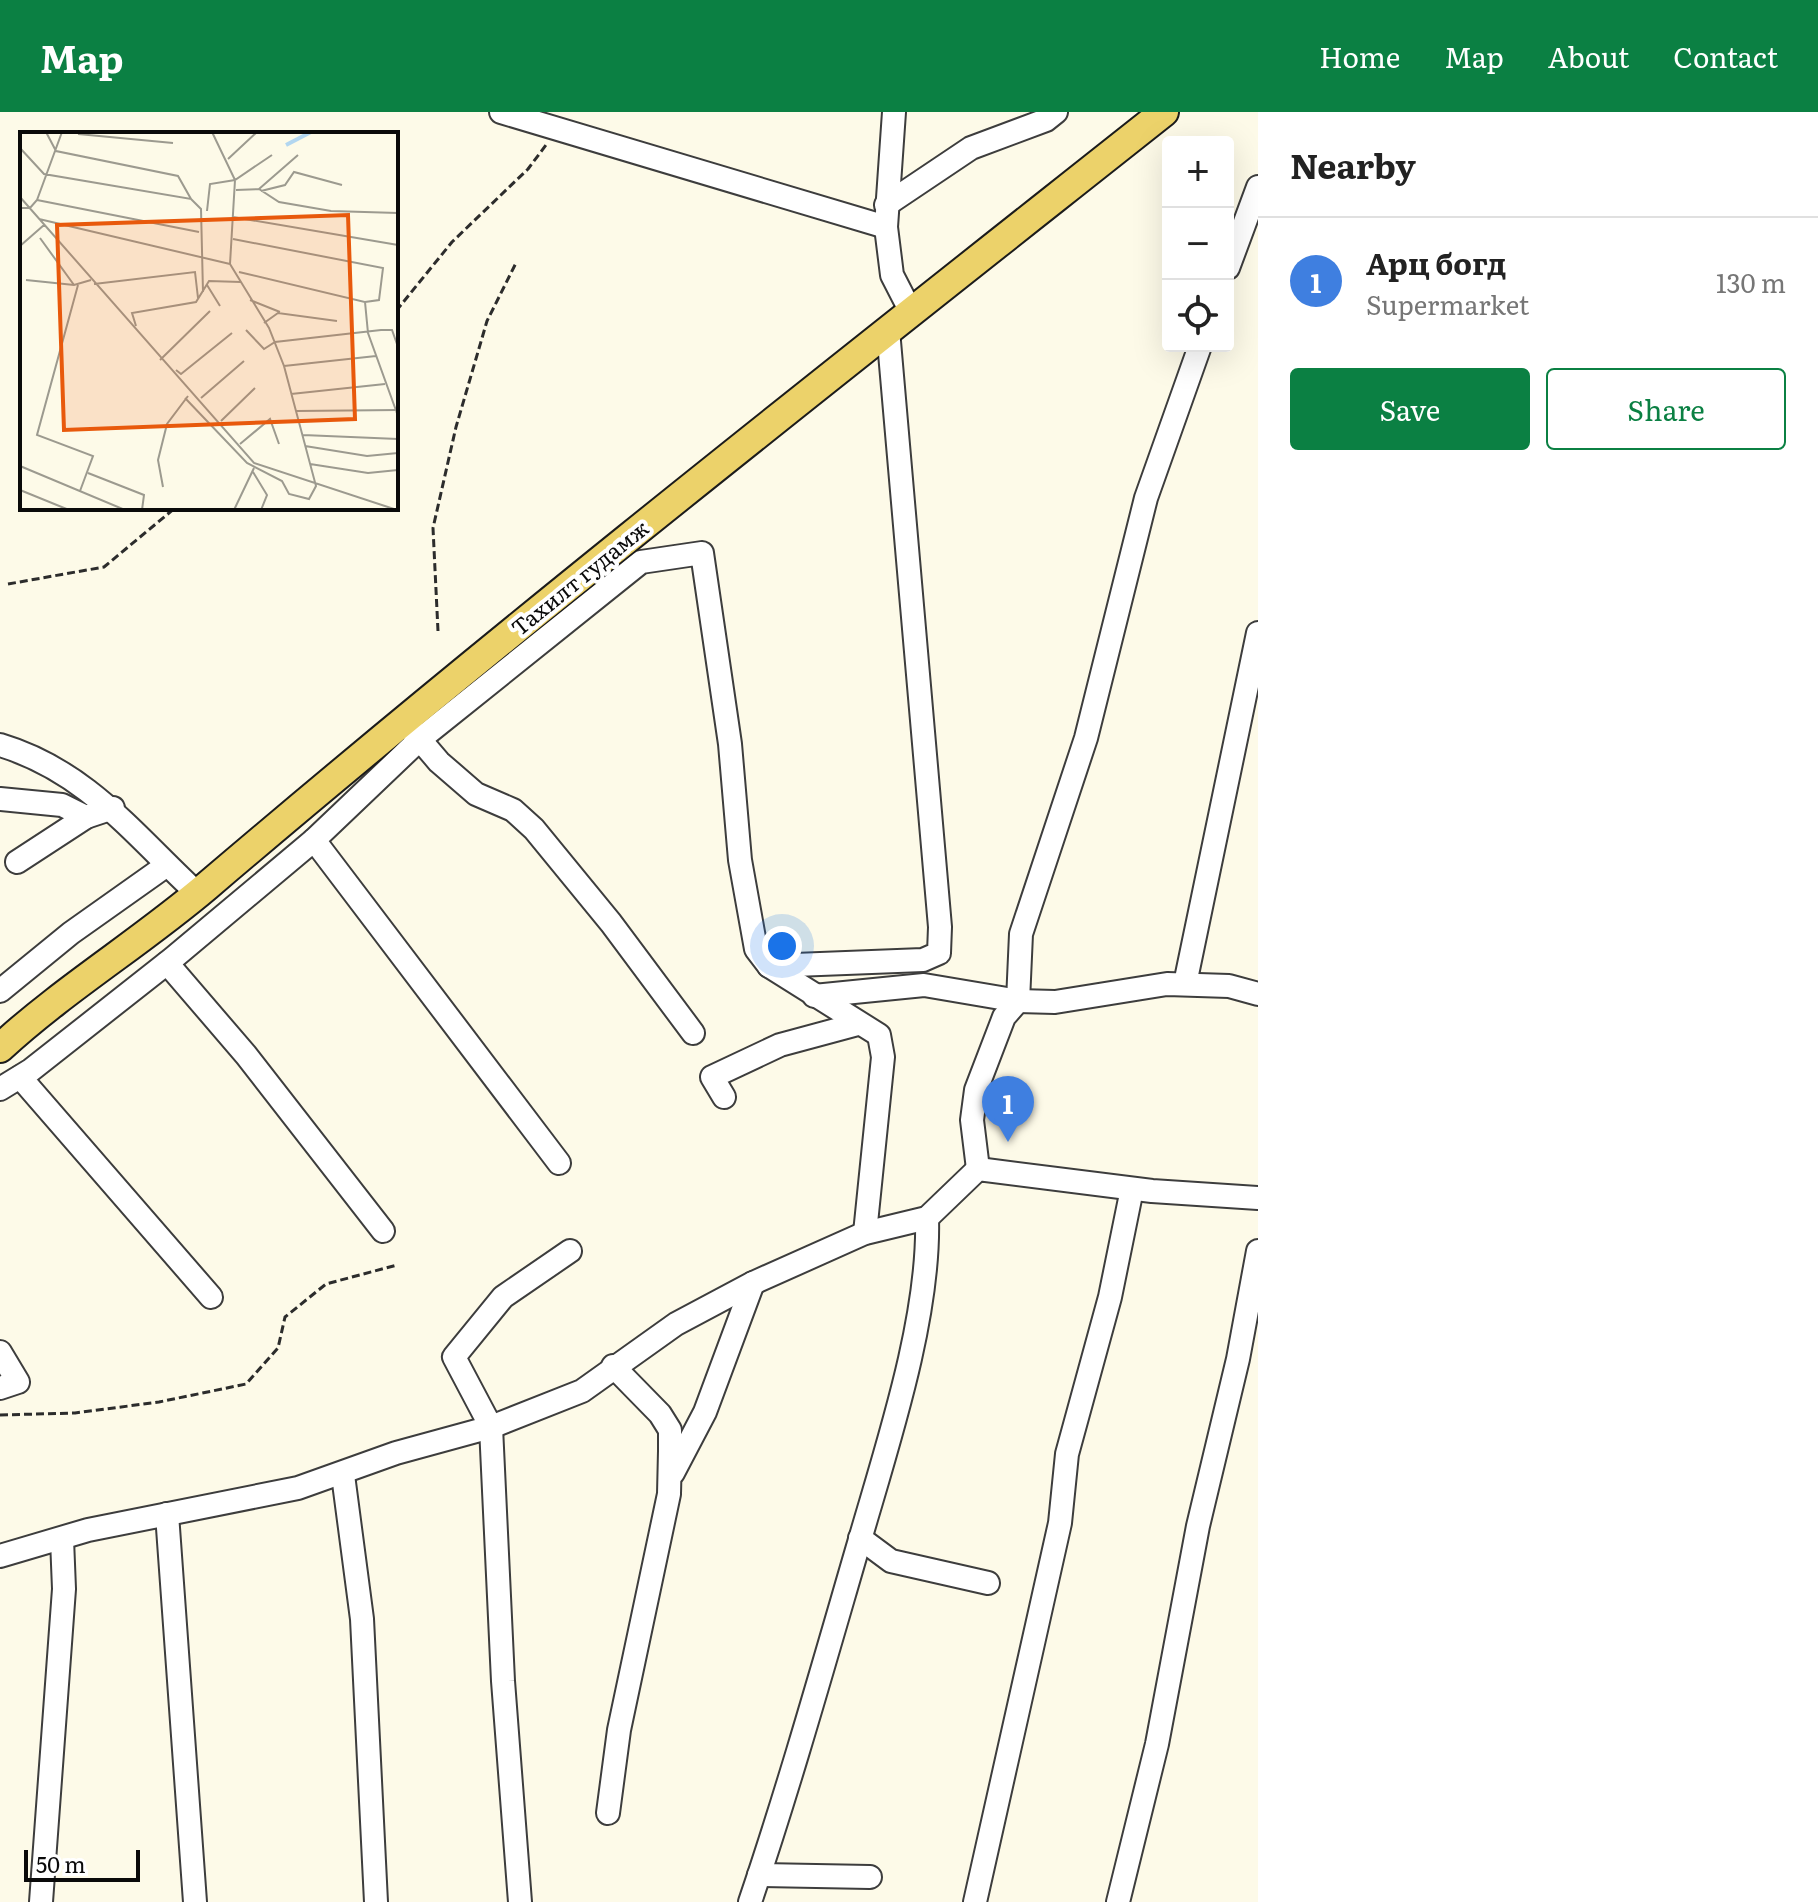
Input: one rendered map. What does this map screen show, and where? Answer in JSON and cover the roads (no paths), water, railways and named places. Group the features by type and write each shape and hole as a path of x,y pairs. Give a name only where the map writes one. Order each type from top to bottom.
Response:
{"main road":[{"name":"Тахилт гудамж","path":"0,1048 24,1026 412,730 888,330 1164,112"}],"street":[{"path":"501,112 886,216"},
{"path":"894,112 886,216 892,275 911,312"},
{"path":"886,216 971,148 1046,120 1056,112"},
{"path":"1234,252 1258,187"},
{"path":"769,966 923,960 939,953 924,736 888,330"},
{"path":"978,1169 972,1120 976,1090 1004,1017 1018,1001 1021,934 1086,738 1146,498 1198,352"},
{"path":"0,1089 20,1077 167,963 314,840 412,730 641,562 702,553 730,744 740,860 756,949 769,966 879,1035 883,1057 865,1233"},
{"path":"1185,984 1258,633"},
{"path":"412,730 476,794 513,810 534,829 620,934 693,1033"},
{"path":"0,745 67,776 113,808 198,894"},
{"path":"0,799 62,805 86,817"},
{"path":"17,862 86,817 113,808"},
{"path":"314,840 559,1163"},
{"path":"0,991 71,933 167,865"},
{"path":"167,963 246,1055 383,1231"},
{"path":"814,996 924,985 1018,1001 1055,1002 1167,984 1229,986 1258,994"},
{"path":"724,1097 712,1077 780,1045 858,1024"},
{"path":"20,1077 211,1297"},
{"path":"978,1169 1132,1189 1258,1198"},
{"path":"0,1556 167,1514 298,1488 343,1475 396,1453 491,1427 582,1391 676,1324 753,1283 865,1233 927,1218 978,1169"},
{"path":"975,1902 1060,1523 1067,1454 1110,1297 1132,1189"},
{"path":"750,1902 860,1538 914,1330 928,1258 927,1218"},
{"path":"520,1902 503,1681 491,1427 449,1347 503,1297 570,1251"},
{"path":"1118,1902 1157,1744 1198,1526 1238,1359 1258,1251"},
{"path":"669,1480 705,1412 753,1283"},
{"path":"0,1352 18,1382 0,1388"},
{"path":"608,1813 619,1730 669,1480 670,1430 660,1414 613,1366"},
{"path":"343,1475 351,1515 362,1619 376,1902"},
{"path":"167,1514 195,1902"},
{"path":"860,1538 891,1561 988,1583"},
{"path":"41,1902 64,1589 62,1539"},
{"path":"759,1875 870,1877"}],"place":[{"name":"Арц богд","path":"1008,1142"}]}
